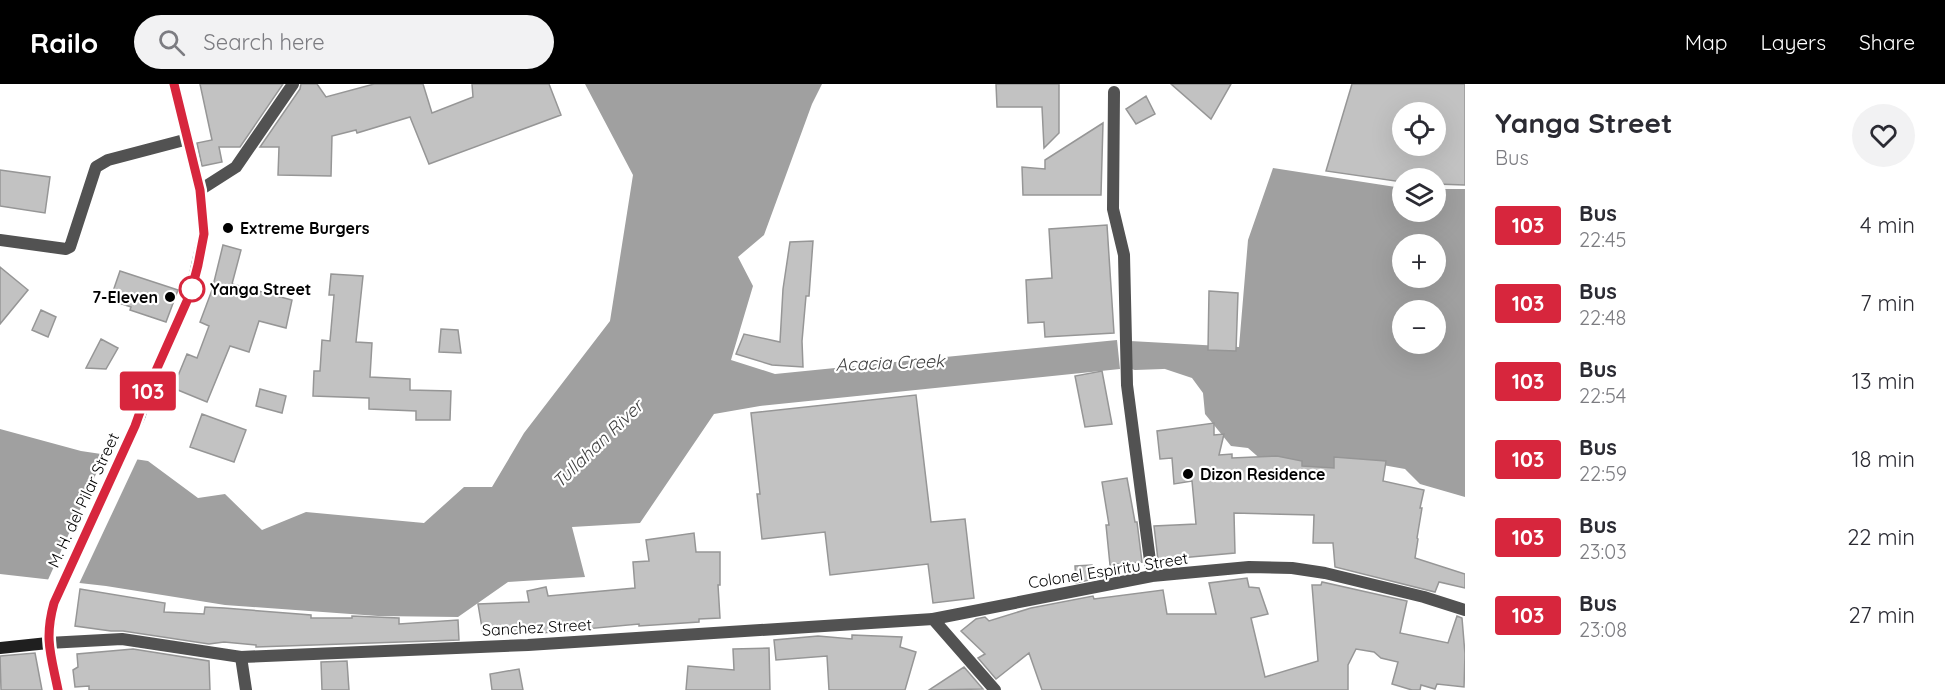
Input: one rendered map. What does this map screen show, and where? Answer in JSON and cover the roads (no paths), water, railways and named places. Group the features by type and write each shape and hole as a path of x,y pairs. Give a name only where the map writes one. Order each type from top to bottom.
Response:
{"main road":[{"name":"M. H. del Pilar Street","path":"58,690 48,644 49,622 60,588 130,437 150,384 191,292 204,234 200,190 174,84"},
{"path":"0,648 48,644"}],"street":[{"path":"200,190 236,167 293,84"},
{"path":"1114,92 1113,209 1124,255 1127,385 1152,576"},
{"path":"0,240 62,250 70,247 96,167 108,160 188,139"},
{"name":"Colonel Espiritu Street","path":"933,619 1152,576 1249,567 1292,568 1325,573 1402,591 1465,610"},
{"path":"933,619 995,690"},
{"name":"Sanchez Street","path":"48,644 122,639 241,657 528,645 933,619"},
{"path":"241,657 246,690"}],"water":[{"name":"Tullahan River","path":"585,84 822,84 812,104 764,235 738,257 753,286 731,360 775,374 1117,340 1120,369 760,406 714,414 640,523 572,527 585,577 508,582 458,617 378,616 225,605 106,586 0,574 0,429 81,451 148,461 198,498 225,494 262,530 306,512 424,523 464,487 492,487 524,433 610,321 633,175"},
{"path":"1273,168 1392,186 1392,222 1446,222 1446,189 1465,189 1465,497 1420,484 1405,469 1377,464 1280,476 1248,448 1231,446 1205,414 1203,393 1192,378 1153,365 1131,369 1130,341 1239,347 1248,240"}],"waterway":[{"name":"Acacia Creek","path":"1135,367 1163,366"}],"place":[{"name":"Extreme Burgers","path":"228,228"},
{"name":"Yanga Street","path":"192,289"},
{"name":"7-Eleven","path":"170,297"},
{"name":"Dizon Residence","path":"1188,474"}]}
